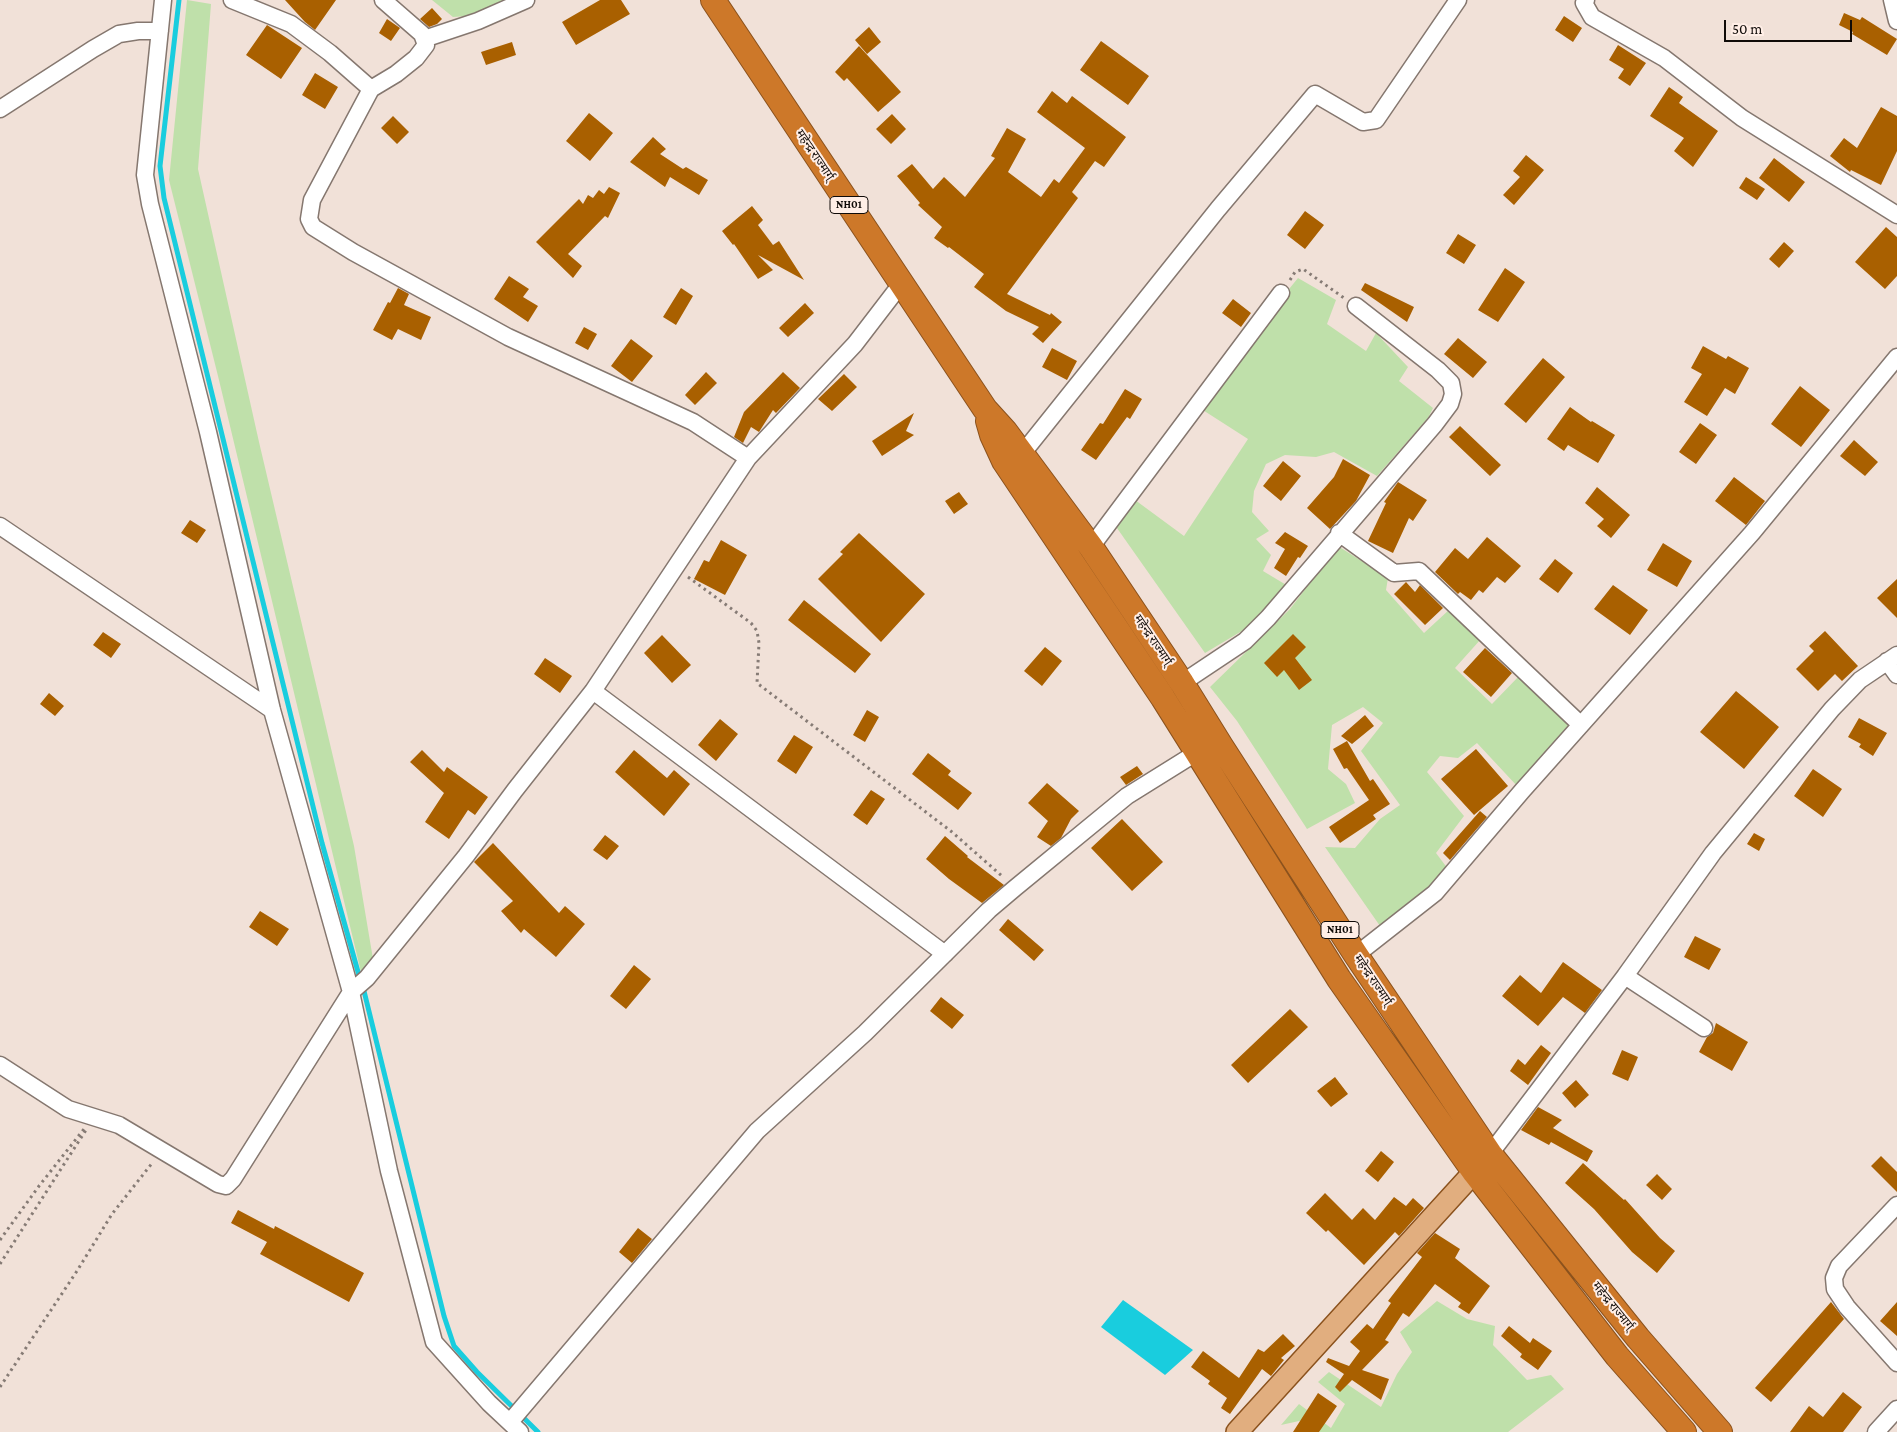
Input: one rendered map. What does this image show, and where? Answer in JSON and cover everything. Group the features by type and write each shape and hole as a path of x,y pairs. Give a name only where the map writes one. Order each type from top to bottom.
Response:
{"highway":[{"name":"महेन्द्र राज्मार्ग्","path":"713,0 985,410 1005,431 1091,546 1182,683 1356,955 1490,1154 1638,1338 1720,1432"},
{"name":"महेन्द्र राज्मार्ग्","path":"985,410 992,435 1004,462 1163,698 1340,979 1475,1173 1617,1356 1684,1432"}],"main road":[{"path":"1237,1432 1475,1173 1490,1154"}],"street":[{"path":"163,0 145,175 150,204 208,432 272,710 352,992 389,1171 434,1342 490,1404 515,1427 757,1131 865,1033 989,910 1127,796 1196,753"},
{"path":"232,0 291,24 330,53 371,89"},
{"path":"383,0 422,34 426,45 416,58 396,74 371,89 312,200 309,219 313,226 353,252 508,337 693,422 748,458"},
{"path":"424,39 478,21 526,0"},
{"path":"1022,454 1218,209 1315,94 1363,122 1376,120 1458,0"},
{"path":"1586,0 1584,3 1592,17 1664,58 1742,118 1897,215"},
{"path":"1892,0 1897,21"},
{"path":"0,109 119,34 138,31 160,31"},
{"path":"0,1065 68,1109 118,1125 218,1184 226,1186 233,1178 352,992 368,978 466,856 514,790 593,691 748,458 855,344 901,284"},
{"path":"1091,546 1281,293"},
{"path":"1182,683 1245,641 1268,618 1339,533 1435,424 1450,404 1453,394 1451,383 1438,370 1356,306"},
{"path":"1356,955 1435,894 1522,791 1752,533 1897,357"},
{"path":"0,526 272,710"},
{"path":"1339,533 1394,573 1419,571 1581,725"},
{"path":"1490,1154 1625,976 1713,853 1825,717 1860,680 1892,658 1897,675"},
{"path":"593,691 945,954"},
{"path":"1625,976 1704,1028"},
{"path":"1897,1205 1839,1266 1834,1278 1835,1289 1847,1307 1897,1363"},
{"path":"1876,1432 1897,1409"}],"path":[{"path":"1281,293 1295,272 1303,269 1356,306"},
{"path":"675,568 751,623 756,631 759,643 757,683 952,832 1015,888"},
{"path":"0,1240 39,1186 94,1117"},
{"path":"0,1264 94,1117"},
{"path":"0,1387 77,1271 112,1214 162,1150"}],"green space":[{"path":"187,0 211,4 198,169 259,442 354,846 373,959 361,972 169,180"},
{"path":"432,0 511,0 467,16 453,17"},
{"path":"1298,278 1336,300 1327,324 1366,351 1376,333 1408,367 1399,381 1433,408 1428,418 1377,476 1334,452 1316,457 1285,455 1266,464 1254,491 1252,512 1269,531 1256,539 1271,555 1263,571 1288,586 1262,619 1205,653 1112,521 1131,497 1184,536 1248,439 1195,405"},
{"path":"1338,546 1388,578 1386,590 1424,633 1450,609 1481,639 1455,668 1492,704 1520,675 1573,727 1518,787 1477,743 1458,758 1440,756 1427,772 1464,816 1436,853 1448,869 1425,897 1380,926 1325,847 1355,848 1380,819 1400,805 1361,751 1383,723 1363,707 1332,725 1328,769 1346,784 1355,803 1307,829 1237,721 1210,687 1290,609"},
{"path":"1437,1301 1467,1319 1495,1326 1493,1345 1527,1380 1551,1375 1564,1389 1508,1432 1320,1432 1299,1421 1281,1425 1299,1404 1331,1428 1345,1404 1318,1382 1329,1372 1381,1407 1397,1374 1412,1352 1400,1332"}],"water":[{"path":"1123,1300 1193,1350 1165,1375 1101,1327"}],"building":[{"path":"285,0 336,0 315,30"},
{"path":"600,0 621,0 630,14 576,45 562,22"},
{"path":"432,8 442,19 437,24 429,27 420,19"},
{"path":"1844,13 1860,20 1862,17 1897,39 1887,55 1839,25"},
{"path":"1564,16 1582,28 1573,42 1555,30"},
{"path":"387,19 400,28 391,41 379,33"},
{"path":"267,25 302,48 281,79 246,55"},
{"path":"869,27 881,42 867,54 855,40"},
{"path":"1101,41 1149,76 1128,105 1080,70"},
{"path":"512,42 516,55 486,65 481,52"},
{"path":"1618,45 1646,63 1630,86 1618,78 1624,69 1609,60"},
{"path":"859,46 901,92 878,112 847,78 844,81 835,72"},
{"path":"315,73 338,87 325,109 302,95"},
{"path":"1669,87 1683,97 1679,103 1718,131 1693,167 1674,151 1684,138 1650,116"},
{"path":"1052,91 1067,103 1072,96 1126,137 1104,167 1095,161 1072,192 1078,198 1007,294 1050,315 1051,313 1062,322 1043,343 1032,334 1039,327 1006,311 974,287 984,274 934,238 942,227 918,205 920,203 897,176 912,164 933,189 944,177 965,197 995,158 991,156 1007,128 1026,139 1008,172 1041,197 1054,179 1059,183 1085,148 1037,112"},
{"path":"1881,107 1897,116 1897,151 1881,185 1851,170 1850,172 1830,156 1844,138 1857,148"},
{"path":"589,113 613,133 590,161 566,141"},
{"path":"892,114 906,129 891,144 876,129"},
{"path":"393,116 409,132 397,144 381,128"},
{"path":"653,137 666,149 660,154 683,169 686,167 708,180 699,195 670,177 665,187 630,162"},
{"path":"1526,155 1544,170 1514,205 1503,195 1520,177 1513,171"},
{"path":"1774,158 1805,182 1789,202 1759,178"},
{"path":"1746,177 1765,189 1757,200 1739,188"},
{"path":"609,187 620,193 608,218 605,216 568,254 582,266 573,278 536,242 579,199 583,204 588,195 593,198 599,190 604,194"},
{"path":"752,206 763,220 758,225 773,245 779,241 804,280 758,255 773,270 758,279 734,244 722,231"},
{"path":"1305,211 1324,225 1305,249 1287,235"},
{"path":"1886,227 1897,237 1897,276 1885,289 1855,262"},
{"path":"1458,234 1476,245 1464,264 1446,253"},
{"path":"1784,242 1794,251 1779,268 1769,259"},
{"path":"1505,268 1525,282 1498,322 1478,310"},
{"path":"509,276 529,289 523,297 538,306 528,322 494,299"},
{"path":"1365,283 1414,307 1407,322 1361,290"},
{"path":"398,288 409,294 404,305 431,317 421,340 398,329 392,340 373,330"},
{"path":"681,288 693,296 676,325 663,317"},
{"path":"1233,299 1251,313 1241,327 1222,313"},
{"path":"805,303 814,313 788,337 779,328"},
{"path":"584,327 597,334 588,350 575,343"},
{"path":"1458,338 1487,362 1473,378 1444,354"},
{"path":"631,339 653,356 632,382 611,366"},
{"path":"1703,346 1726,359 1728,356 1749,368 1735,394 1725,388 1707,416 1684,402 1702,374 1691,368"},
{"path":"1052,348 1077,361 1067,380 1042,367"},
{"path":"1543,358 1565,377 1526,423 1504,404"},
{"path":"706,372 717,383 695,405 685,395"},
{"path":"783,372 800,388 776,413 773,410 759,432 751,427 743,443 734,437 744,412"},
{"path":"844,374 857,387 832,411 818,399"},
{"path":"1800,386 1830,410 1801,447 1771,424"},
{"path":"1125,389 1142,399 1130,419 1127,417 1096,460 1081,450 1100,423 1103,424"},
{"path":"1570,407 1591,422 1615,435 1598,463 1568,445 1564,451 1547,439"},
{"path":"914,413 906,431 914,435 882,456 872,441"},
{"path":"1700,423 1717,435 1696,464 1679,452"},
{"path":"1460,426 1501,465 1490,476 1449,437"},
{"path":"1854,440 1878,462 1865,476 1840,456"},
{"path":"1343,459 1370,475 1356,501 1330,529 1307,508 1334,477"},
{"path":"1283,461 1301,476 1281,501 1263,486"},
{"path":"1734,477 1765,501 1746,525 1715,501"},
{"path":"1398,482 1427,500 1413,521 1409,518 1393,553 1368,541 1386,503 1384,502"},
{"path":"1597,487 1630,515 1611,538 1597,526 1604,519 1585,503"},
{"path":"959,492 968,504 954,514 945,501"},
{"path":"190,520 206,530 197,543 181,533"},
{"path":"1285,532 1308,546 1300,558 1298,557 1286,576 1274,568 1285,549 1275,543"},
{"path":"859,533 925,594 881,642 818,579 843,554 840,552"},
{"path":"1487,537 1521,566 1505,583 1497,577 1483,593 1479,590 1471,600 1460,592 1458,594 1435,572 1455,548 1468,559"},
{"path":"721,540 747,555 725,595 694,579 704,560 709,562"},
{"path":"1663,543 1692,561 1677,587 1647,570"},
{"path":"1555,559 1573,573 1558,593 1539,579"},
{"path":"1897,579 1897,618 1877,598"},
{"path":"1406,582 1415,592 1420,585 1443,608 1425,625 1394,594"},
{"path":"1613,585 1648,610 1630,635 1594,609"},
{"path":"804,600 871,654 855,673 788,620"},
{"path":"1825,631 1858,666 1842,681 1835,674 1818,691 1796,669 1814,651 1809,646"},
{"path":"103,632 121,644 111,658 93,645"},
{"path":"1293,634 1306,647 1295,658 1312,680 1299,690 1284,670 1277,677 1264,663"},
{"path":"662,635 691,665 672,683 644,653"},
{"path":"1045,647 1062,661 1042,686 1024,671"},
{"path":"1485,648 1512,673 1491,697 1463,672"},
{"path":"545,658 572,676 560,693 534,674"},
{"path":"1736,691 1779,727 1744,769 1700,732"},
{"path":"49,693 64,706 55,716 40,704"},
{"path":"867,710 879,717 865,742 853,735"},
{"path":"1365,715 1374,726 1352,744 1341,736"},
{"path":"1859,718 1887,733 1873,756 1859,747 1861,744 1848,737"},
{"path":"720,719 738,734 716,761 698,745"},
{"path":"794,735 813,747 796,774 777,761"},
{"path":"1347,741 1370,781 1373,779 1390,804 1373,815 1376,819 1340,843 1329,827 1369,800 1347,768 1344,769 1333,749"},
{"path":"1476,749 1508,786 1474,815 1441,779"},
{"path":"422,750 444,772 447,767 488,797 475,815 468,810 449,839 425,822 444,793 410,762"},
{"path":"634,750 667,778 674,770 690,784 664,816 615,772"},
{"path":"928,753 951,771 948,775 972,793 958,810 912,774"},
{"path":"1137,766 1143,774 1126,785 1120,777"},
{"path":"1813,769 1842,789 1823,817 1794,796"},
{"path":"1047,783 1079,811 1071,819 1061,838 1051,846 1037,837 1048,821 1028,803"},
{"path":"871,790 885,799 867,825 853,815"},
{"path":"1480,811 1487,817 1450,860 1443,853"},
{"path":"1122,819 1163,862 1132,891 1091,848"},
{"path":"1754,833 1765,839 1759,851 1747,844"},
{"path":"605,835 619,846 607,860 593,850"},
{"path":"945,836 967,857 1004,885 982,903 949,879 926,859"},
{"path":"493,843 559,913 565,906 585,924 556,957 524,929 521,933 501,911 513,901 474,862"},
{"path":"260,911 289,929 277,946 249,927"},
{"path":"1008,919 1044,950 1034,961 999,930"},
{"path":"1695,936 1721,949 1709,970 1684,957"},
{"path":"1563,962 1602,990 1585,1013 1563,997 1538,1026 1502,996 1520,975 1541,993"},
{"path":"634,965 651,979 626,1009 610,996"},
{"path":"941,997 964,1015 952,1029 930,1011"},
{"path":"1290,1009 1308,1027 1248,1083 1231,1065"},
{"path":"1716,1023 1748,1042 1732,1071 1699,1052 1707,1037 1713,1033"},
{"path":"1541,1045 1551,1053 1528,1085 1510,1071 1518,1059 1525,1065"},
{"path":"1622,1050 1638,1057 1628,1081 1612,1074"},
{"path":"1335,1077 1348,1094 1331,1107 1317,1091"},
{"path":"1576,1080 1589,1095 1575,1108 1562,1093"},
{"path":"1538,1107 1562,1120 1553,1128 1593,1151 1587,1162 1551,1142 1549,1145 1521,1130"},
{"path":"1381,1151 1394,1162 1378,1182 1365,1171"},
{"path":"1881,1156 1897,1172 1897,1192 1871,1166"},
{"path":"1583,1163 1625,1199 1660,1238 1675,1251 1657,1273 1632,1252 1594,1209 1565,1183"},
{"path":"1657,1174 1672,1189 1662,1200 1646,1185"},
{"path":"1325,1193 1352,1220 1363,1208 1375,1220 1394,1197 1406,1206 1413,1198 1424,1208 1399,1236 1395,1232 1364,1265 1328,1230 1326,1232 1306,1213"},
{"path":"238,1210 274,1229 275,1226 364,1273 349,1302 260,1254 267,1242 231,1223"},
{"path":"638,1228 652,1239 632,1263 619,1252"},
{"path":"1435,1233 1460,1249 1455,1258 1490,1286 1469,1314 1458,1307 1461,1303 1435,1284 1409,1317 1403,1313 1385,1340 1389,1342 1362,1370 1389,1379 1381,1400 1352,1380 1340,1392 1335,1387 1344,1374 1326,1362 1328,1358 1349,1366 1360,1351 1350,1342 1367,1324 1373,1329 1391,1303 1388,1301 1422,1257 1417,1253"},
{"path":"1831,1302 1844,1319 1771,1402 1755,1388"},
{"path":"1897,1302 1897,1336 1880,1321"},
{"path":"1509,1326 1530,1343 1533,1338 1552,1351 1538,1370 1520,1357 1522,1354 1501,1336"},
{"path":"1283,1334 1295,1346 1281,1358 1284,1360 1271,1376 1262,1369 1230,1414 1221,1408 1227,1398 1208,1384 1210,1381 1191,1367 1203,1351 1239,1378 1258,1349 1264,1352"},
{"path":"1843,1392 1862,1407 1843,1432 1790,1432 1809,1406 1823,1417"},
{"path":"1318,1393 1337,1406 1319,1432 1293,1432"}],"waterway":[{"path":"179,0 160,166 164,198 322,843 360,979"},
{"path":"363,987 444,1316 454,1346 477,1372 538,1432"}]}
